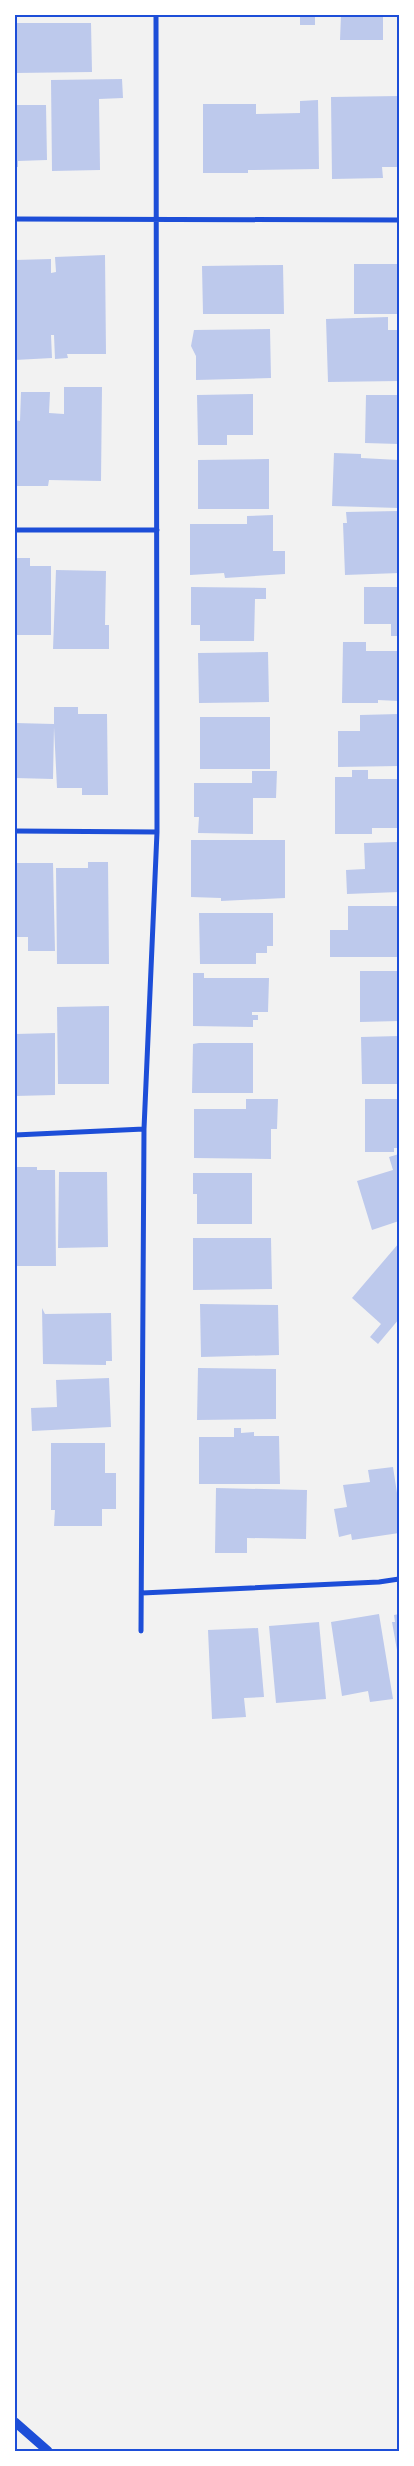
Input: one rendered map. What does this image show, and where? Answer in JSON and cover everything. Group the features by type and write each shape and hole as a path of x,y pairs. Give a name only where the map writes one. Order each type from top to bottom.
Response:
{"street":[{"path":"141,1631 144,1129 157,832 156,15"},
{"path":"15,219 399,220"},
{"path":"15,530 157,530"},
{"path":"15,831 157,832"},
{"path":"15,1135 144,1129"},
{"path":"142,1593 379,1582 399,1579"},
{"path":"15,2422 48,2451"}],"building":[{"path":"300,15 315,15 315,25 300,25"},
{"path":"341,15 383,15 383,40 340,40"},
{"path":"15,23 91,23 92,72 15,73"},
{"path":"122,79 123,98 99,99 100,170 52,171 51,80"},
{"path":"399,96 399,167 382,167 383,178 332,179 331,97"},
{"path":"318,100 319,169 248,170 248,173 203,173 203,104 256,104 256,114 300,113 300,101"},
{"path":"15,105 46,105 47,160 18,161 18,167 15,167"},
{"path":"105,255 106,354 67,354 68,358 55,359 54,335 51,335 52,358 15,360 15,260 51,259 51,273 56,272 55,257"},
{"path":"354,264 399,264 399,314 354,314"},
{"path":"283,265 284,314 203,314 202,266"},
{"path":"388,317 388,330 399,330 399,381 328,382 326,319"},
{"path":"270,329 271,378 196,380 196,356 191,346 194,330"},
{"path":"64,387 102,387 101,481 49,480 48,486 15,486 15,420 20,421 21,392 50,392 49,413 64,414"},
{"path":"253,394 253,435 227,435 227,445 198,445 197,395"},
{"path":"366,395 399,395 399,444 365,443"},
{"path":"334,453 361,454 361,458 399,460 399,508 332,506"},
{"path":"269,459 269,509 198,509 198,460"},
{"path":"399,511 399,573 345,575 343,523 347,523 346,512"},
{"path":"273,515 273,551 285,551 285,574 225,578 224,573 190,575 190,524 247,524 247,516"},
{"path":"15,558 30,558 30,566 51,566 51,635 15,635"},
{"path":"56,570 106,571 105,625 109,625 109,649 53,649"},
{"path":"191,587 266,588 266,599 255,599 254,641 200,641 200,625 191,625"},
{"path":"364,587 399,587 399,636 391,636 391,624 364,624"},
{"path":"343,642 366,642 366,651 399,651 399,701 378,700 378,703 342,703"},
{"path":"268,652 269,702 199,703 198,653"},
{"path":"54,707 78,707 78,714 107,714 108,795 82,795 82,788 57,788 54,727 53,779 15,778 15,723 54,724"},
{"path":"399,714 399,766 338,767 338,731 360,731 360,715"},
{"path":"200,717 270,717 270,769 200,769"},
{"path":"352,770 368,770 368,779 399,779 399,828 372,828 372,834 335,834 335,777 352,777"},
{"path":"252,771 277,771 276,798 253,798 253,834 198,833 199,817 194,817 194,783 252,783"},
{"path":"397,832 399,832 399,892 347,894 346,870 365,869 364,843 397,842"},
{"path":"191,840 285,840 285,898 221,901 221,898 191,897"},
{"path":"88,862 108,862 109,964 57,964 56,868 88,868"},
{"path":"15,863 53,863 55,951 28,951 28,937 15,937"},
{"path":"348,906 399,906 399,957 330,957 330,930 348,930"},
{"path":"199,913 273,913 273,946 267,946 267,953 256,953 256,964 200,964"},
{"path":"360,971 399,971 399,1021 360,1022"},
{"path":"193,973 204,973 204,978 269,978 268,1012 252,1012 252,1015 258,1015 258,1020 253,1020 253,1027 193,1026"},
{"path":"109,1006 109,1084 58,1084 57,1007"},
{"path":"55,1033 55,1095 15,1096 15,1034"},
{"path":"399,1036 399,1084 362,1084 361,1037"},
{"path":"253,1043 253,1093 192,1093 193,1044"},
{"path":"246,1099 278,1099 277,1129 271,1129 271,1159 194,1158 194,1109 246,1109"},
{"path":"365,1099 399,1099 399,1148 394,1148 394,1152 365,1152"},
{"path":"399,1154 399,1221 372,1230 357,1181 393,1170 389,1157"},
{"path":"15,1167 37,1167 37,1170 55,1170 56,1266 15,1266"},
{"path":"59,1172 107,1172 108,1247 58,1248"},
{"path":"193,1173 252,1173 252,1224 197,1224 197,1194 193,1194"},
{"path":"193,1238 271,1238 272,1289 193,1290"},
{"path":"399,1243 399,1319 378,1344 370,1337 381,1324 352,1298"},
{"path":"200,1304 278,1305 279,1355 201,1357"},
{"path":"42,1308 45,1314 111,1313 112,1361 106,1361 106,1365 43,1364"},
{"path":"198,1368 276,1369 276,1419 197,1420"},
{"path":"109,1378 111,1427 32,1431 31,1408 57,1407 56,1380"},
{"path":"234,1428 241,1428 241,1433 254,1432 254,1436 279,1436 280,1484 199,1484 199,1437 234,1437"},
{"path":"51,1443 105,1443 105,1473 116,1473 116,1509 102,1509 102,1526 54,1526 55,1510 51,1510"},
{"path":"393,1467 399,1506 399,1533 352,1540 351,1534 339,1537 334,1509 347,1507 343,1485 370,1482 368,1470"},
{"path":"216,1488 307,1490 306,1539 247,1538 247,1553 215,1553"},
{"path":"379,1614 393,1699 370,1702 368,1691 342,1696 331,1622"},
{"path":"399,1614 398,1656 392,1622 395,1622 394,1615"},
{"path":"319,1622 326,1699 276,1703 269,1626"},
{"path":"258,1628 264,1697 244,1698 246,1717 212,1719 208,1630"}]}
